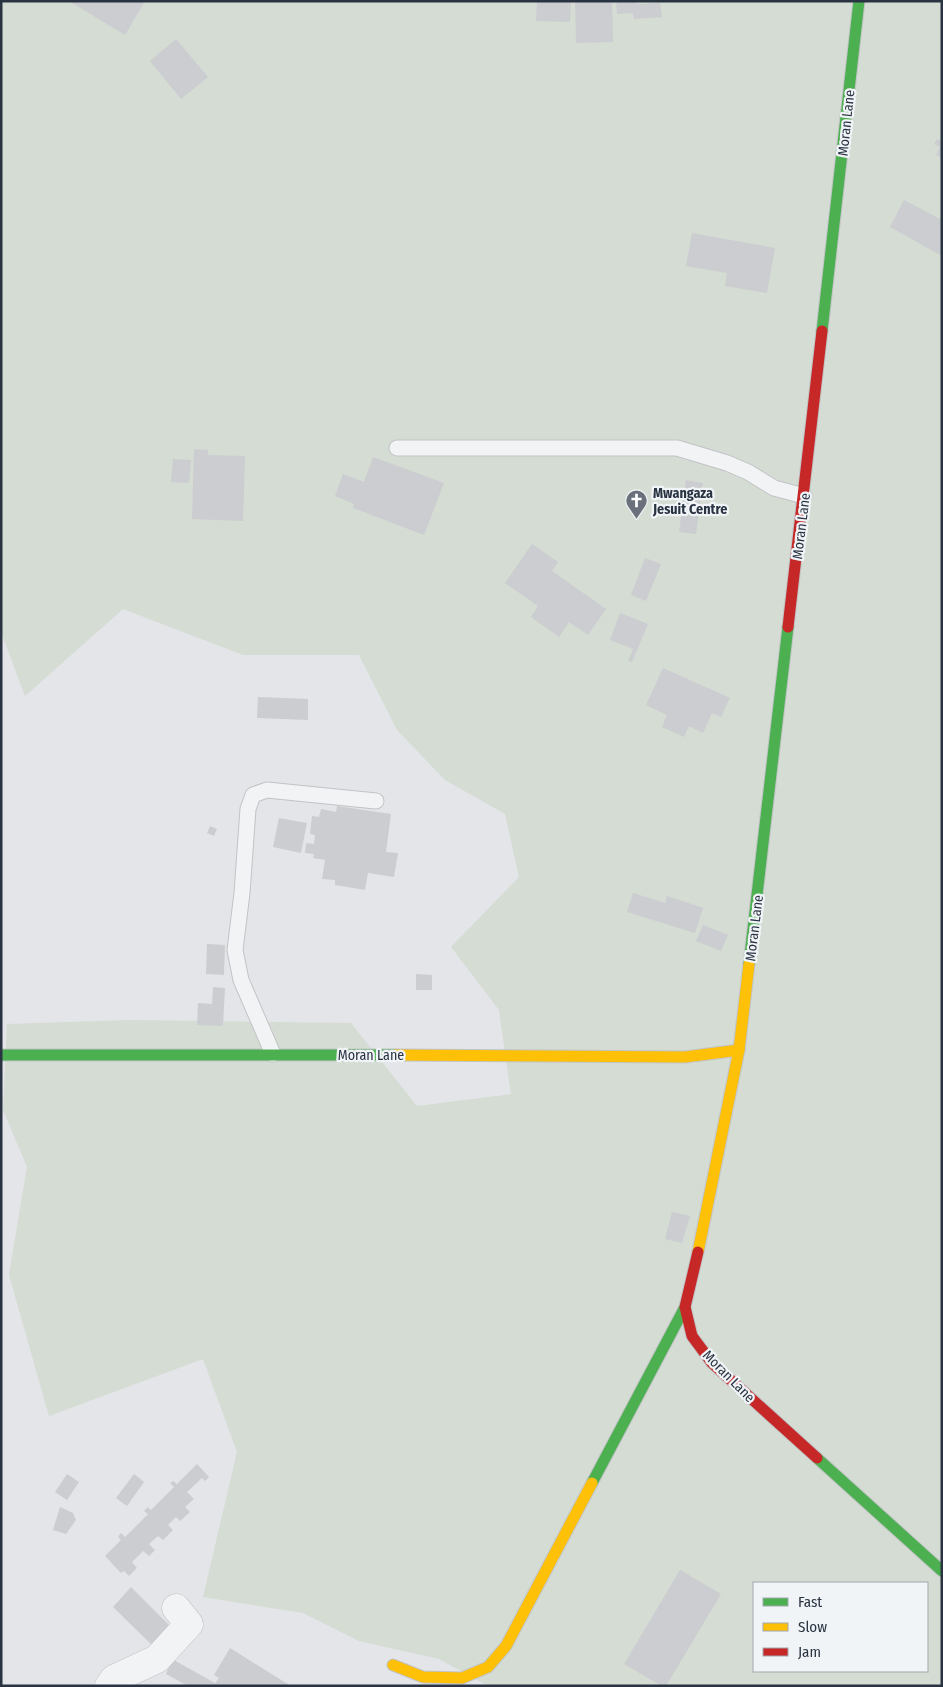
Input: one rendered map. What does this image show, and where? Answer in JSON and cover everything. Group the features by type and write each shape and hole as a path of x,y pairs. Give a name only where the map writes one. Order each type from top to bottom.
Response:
{"street":[{"name":"Moran Lane","path":"859,1 740,1050 705,1221 685,1307 692,1336 712,1363 942,1571"},
{"name":"Moran Lane","path":"1,1055 273,1054 686,1057 740,1050"},
{"path":"393,1665 423,1677 462,1678 488,1667 506,1646 685,1307"},
{"path":"109,1686 114,1679 157,1659 189,1624 176,1608"}],"lane":[{"path":"397,448 677,448 727,463 748,472 774,488 804,496"},
{"path":"273,1054 241,980 235,950 248,809 253,795 267,790 376,801"}],"shaded area":[{"path":"1,1 942,1 942,1686 488,1686 439,1659 359,1641 303,1613 203,1597 237,1452 203,1359 49,1416 9,1275 27,1167 3,1110 7,1024 131,1020 351,1023 417,1106 511,1094 499,1010 451,947 519,877 505,814 445,780 397,730 359,655 243,655 123,609 25,696 1,632"}],"building":[{"path":"69,1 145,1 125,35"},
{"path":"537,1 571,1 570,22 536,21"},
{"path":"575,1 612,1 613,42 576,43"},
{"path":"616,1 636,1 637,4 660,3 662,17 634,19 633,13 617,14"},
{"path":"176,39 208,77 181,99 150,61"},
{"path":"937,139 942,141 942,158 936,155 940,147 934,144"},
{"path":"904,200 942,220 942,256 890,227"},
{"path":"692,233 775,248 767,293 725,286 727,273 686,266"},
{"path":"194,449 208,450 208,455 245,456 243,521 192,519"},
{"path":"373,457 444,483 424,535 353,508 354,504 335,496 343,474 364,482"},
{"path":"173,459 191,460 189,483 171,482"},
{"path":"686,480 703,483 696,534 679,532"},
{"path":"532,544 558,562 552,571 606,609 588,635 569,622 559,637 531,617 538,606 505,583"},
{"path":"645,558 661,564 646,601 631,595"},
{"path":"620,613 648,624 632,662 628,661 633,649 610,640"},
{"path":"663,668 730,698 721,717 712,713 703,733 689,726 684,737 662,727 667,715 646,705"},
{"path":"258,697 308,699 308,720 257,718"},
{"path":"337,806 391,814 386,852 398,853 394,877 368,873 365,890 335,885 335,880 322,879 325,860 313,858 314,854 305,853 306,843 314,844 315,835 310,834 312,816 319,817 321,809 336,812"},
{"path":"279,818 307,823 301,853 273,847"},
{"path":"210,826 217,829 214,836 207,833"},
{"path":"633,893 665,903 667,896 703,908 695,933 627,912"},
{"path":"703,925 728,935 721,951 696,941"},
{"path":"207,944 225,945 224,975 206,974"},
{"path":"416,974 432,975 432,990 416,990"},
{"path":"213,987 225,988 223,1026 197,1025 198,1003 212,1004"},
{"path":"672,1212 690,1216 682,1243 665,1239"},
{"path":"197,1464 209,1477 205,1481 202,1478 187,1492 194,1499 185,1507 190,1512 180,1521 176,1517 168,1525 173,1530 163,1540 158,1536 149,1544 155,1550 149,1556 143,1551 132,1562 137,1568 129,1576 124,1571 121,1573 105,1556 121,1540 118,1537 121,1533 125,1537 148,1514 144,1511 148,1507 151,1510 174,1487 170,1483 173,1481 177,1484"},
{"path":"67,1474 79,1482 67,1500 55,1492"},
{"path":"134,1474 144,1482 127,1506 116,1498"},
{"path":"60,1507 73,1513 76,1520 66,1534 53,1530"},
{"path":"680,1570 721,1594 666,1686 662,1686 624,1664"},
{"path":"131,1587 174,1630 156,1649 113,1607"},
{"path":"230,1648 291,1686 188,1686 166,1674 172,1659 215,1683 219,1678 214,1675"}],"traffic: fast":[{"path":"822,331 859,1"},
{"path":"749,964 788,627"},
{"path":"1,1055 395,1055"},
{"path":"592,1483 685,1307"},
{"path":"817,1458 942,1571"}],"traffic: slow":[{"path":"395,1055 685,1057 739,1050 749,964"},
{"path":"698,1252 739,1050"},
{"path":"393,1665 423,1677 462,1678 488,1667 506,1646 592,1483"}],"traffic: jam":[{"path":"788,627 822,331"},
{"path":"698,1252 685,1307 692,1336 712,1363 817,1458"}],"place":[{"name":"Mwangaza Jesuit Centre","path":"637,520"}]}
